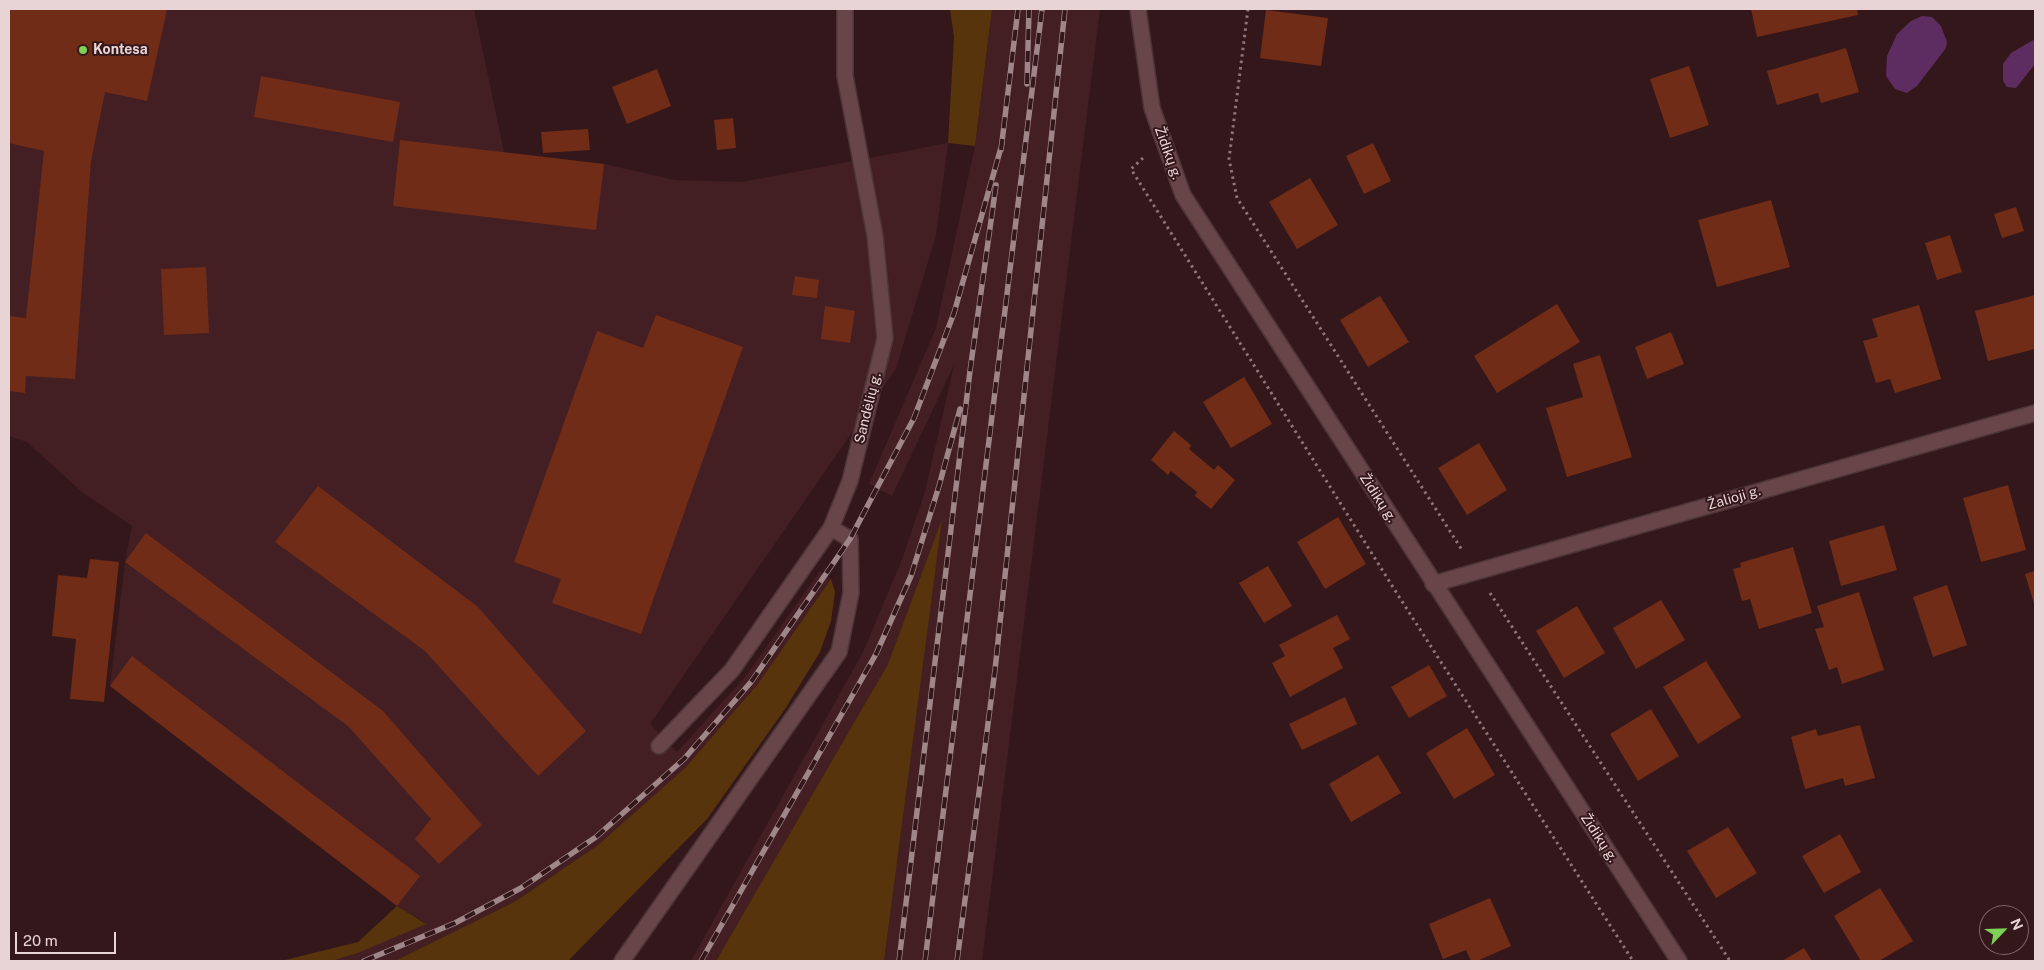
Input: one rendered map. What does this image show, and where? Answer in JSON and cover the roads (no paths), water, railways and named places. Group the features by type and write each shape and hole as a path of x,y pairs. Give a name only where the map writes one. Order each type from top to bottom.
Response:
{"street":[{"name":"Sandėlių g.","path":"659,746 732,670 831,528 850,482 885,338 875,236 845,76 845,9"},
{"name":"Židikų g.","path":"1138,9 1152,108 1184,195 1433,584 1679,961"},
{"name":"Žalioji g.","path":"1433,584 2035,413"},
{"path":"622,961 839,652 851,593 850,539 831,528"}],"railway":[{"path":"1001,150 1018,9"},
{"path":"1027,84 1029,9"},
{"path":"925,961 1042,9"},
{"path":"957,961 995,670 1065,9"},
{"path":"364,961 455,923 521,888 596,837 684,759 751,682 850,539 914,418 954,313 1002,144"},
{"path":"899,961 970,371 996,185"},
{"path":"701,961 876,654 911,576 939,486 960,409"}],"place":[{"name":"Kontesa","path":"83,50"}]}
